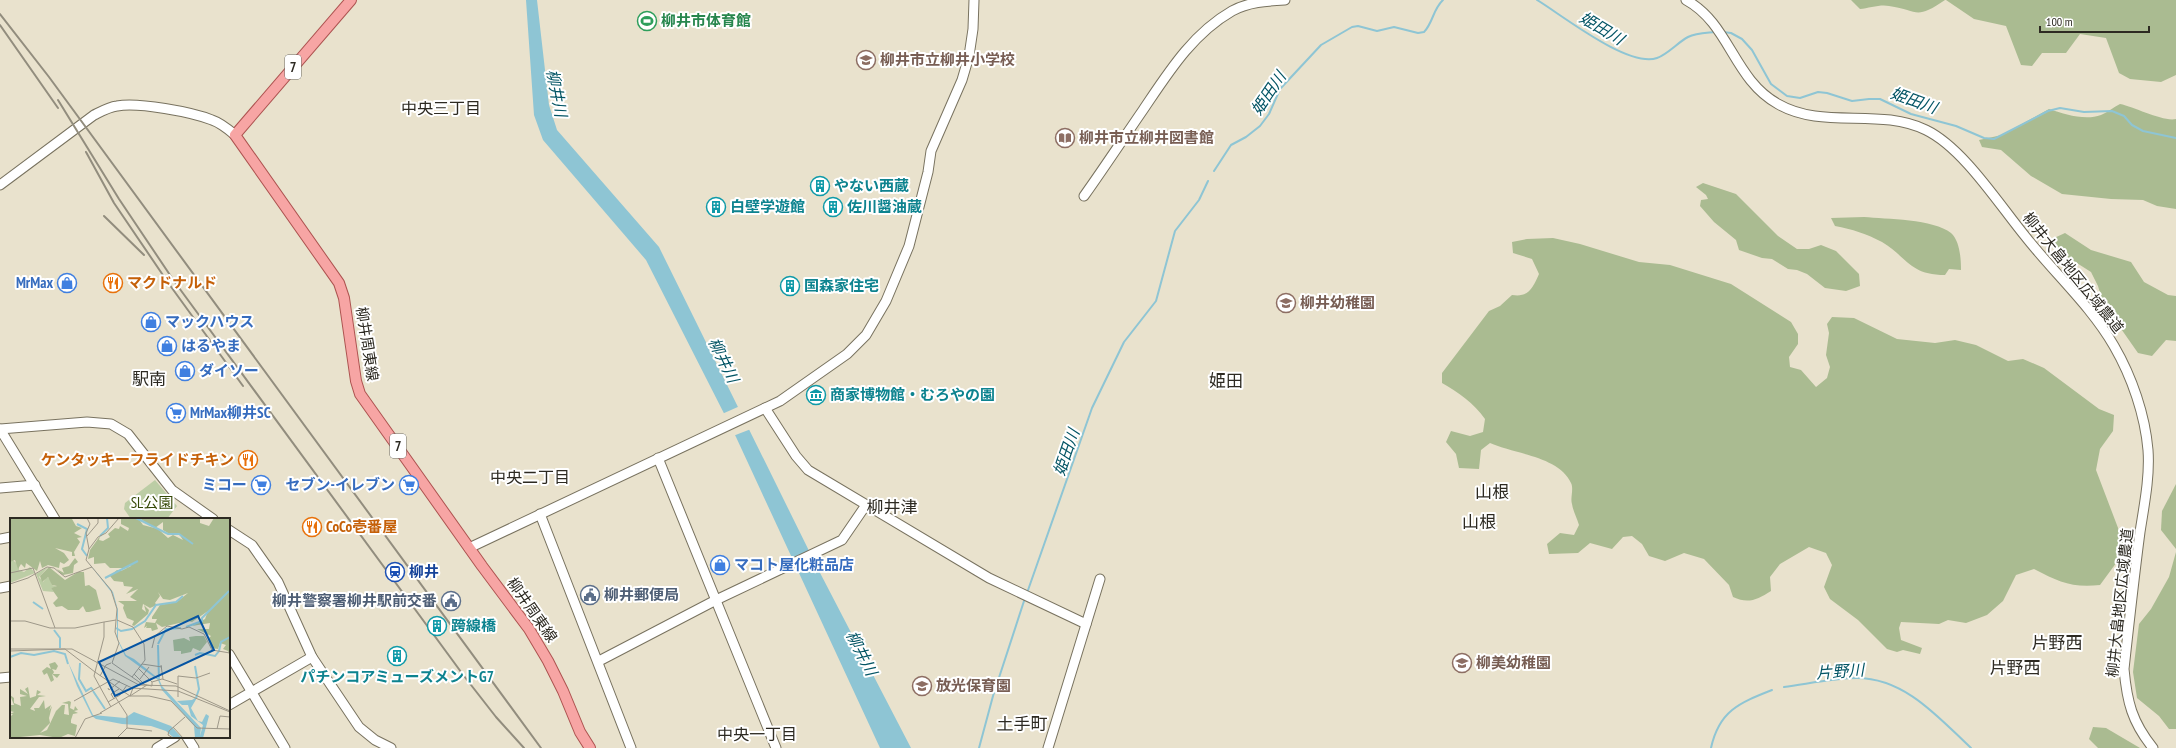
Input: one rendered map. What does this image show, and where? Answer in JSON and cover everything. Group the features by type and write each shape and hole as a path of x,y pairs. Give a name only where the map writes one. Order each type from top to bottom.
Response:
{"main road":[{"name":"7","path":"235,135 351,0"},
{"name":"柳井周東線","path":"235,135 339,283 344,298 356,381 360,394 469,548 529,629 554,673 580,732 590,748"}],"street":[{"path":"469,548 796,392 847,354 866,335 886,301 909,246 928,172 931,151 962,80 969,56 973,29 974,0"},
{"path":"1084,196 1176,63 1199,36 1219,20 1244,6 1256,2 1285,0"},
{"name":"柳井大畠地区広域農道","path":"1686,0 1696,6 1717,28 1742,72 1758,89 1780,106 1818,117 1884,120 1908,123 1939,138 1956,152 2075,295 2114,345 2129,375 2140,409 2148,451 2146,487 2124,669 2126,697 2132,715 2141,733 2153,748"},
{"path":"0,185 94,115 106,109 118,106 143,106 198,115 223,125 235,135"},
{"path":"765,408 804,466 866,505 989,578 1086,624"},
{"path":"54,518 0,429 87,422 111,424 128,434 172,490 212,518"},
{"path":"658,458 776,748"},
{"path":"0,488 35,485"},
{"path":"599,662 716,600 821,548 842,540 866,505"},
{"path":"540,514 632,748"},
{"path":"230,531 252,545 278,582 312,657 359,728 375,740 391,748"},
{"path":"0,539 10,538"},
{"path":"1048,748 1100,579"},
{"path":"0,588 10,586"},
{"path":"230,656 285,748"},
{"path":"230,704 312,657"},
{"path":"0,678 10,676"},
{"path":"157,748 174,738"},
{"path":"188,738 194,748"}],"green space":[{"path":"1851,0 1945,0 1927,10 1917,12 1886,6 1860,9"},
{"path":"1946,0 2176,0 2176,75 2161,82 2130,79 2119,73 2106,38 2080,34 2066,53 2042,53 2032,66 2021,65 2006,26 1974,19"},
{"path":"2120,104 2164,118 2176,119 2176,209 2157,206 2143,200 2111,199 2062,194 2031,176 2001,150 1982,147 1979,140 2002,135 2049,109 2075,116 2095,117"},
{"path":"1703,183 1736,194 1778,236 1797,249 1809,249 1821,245 1836,251 1859,274 1860,286 1846,291 1825,288 1807,274 1797,270 1788,269 1772,259 1762,258 1739,250 1736,240 1714,222 1700,206 1701,200 1708,199 1706,195 1696,187"},
{"path":"1864,217 1909,220 1943,228 1954,236 1958,245 1961,270 1949,269 1945,275 1924,272 1910,264 1882,242 1859,232 1835,226 1831,218"},
{"path":"2065,233 2091,250 2131,262 2144,282 2168,295 2176,296 2176,341 2166,340 2152,356 2138,353 2103,303 2098,286 2091,272 2061,253 2052,239"},
{"path":"1553,238 1580,244 1639,262 1670,265 1731,284 1791,322 1798,334 1798,344 1789,357 1790,367 1801,370 1816,387 1827,378 1830,367 1826,355 1829,333 1827,324 1832,317 1854,318 1897,339 1935,343 1955,340 1976,345 2008,361 2023,359 2044,368 2099,409 2114,415 2113,431 2100,449 2096,470 2123,541 2122,555 2100,585 2073,585 2058,581 2034,569 2016,575 2003,601 1987,615 1966,623 1948,620 1939,624 1901,622 1899,628 1901,640 1922,648 1920,654 1903,650 1897,652 1887,649 1858,620 1830,599 1824,587 1832,565 1826,553 1809,547 1780,564 1770,577 1771,591 1757,599 1748,601 1733,597 1729,585 1704,559 1684,553 1665,561 1649,556 1642,544 1632,536 1623,537 1612,549 1590,543 1578,553 1549,554 1547,544 1560,533 1574,535 1579,525 1573,509 1571,483 1565,474 1557,467 1546,461 1490,443 1481,450 1479,469 1459,468 1456,454 1446,442 1451,431 1470,436 1483,432 1485,419 1465,398 1442,383 1442,373 1489,311 1500,306 1512,295 1523,295 1530,290 1535,283 1539,274 1532,259 1513,253 1512,242 1527,239"},
{"name":"SL公園","path":"155,480 177,506 168,518 130,518 124,509 125,503"},
{"path":"2176,484 2176,549 2161,530 2162,511"},
{"path":"2176,552 2176,729 2169,729 2159,716 2137,698 2133,672 2139,624 2151,609 2169,577"},
{"path":"2093,727 2106,728 2140,748 2098,748 2089,739"}],"water":[{"path":"526,0 537,0 549,105 557,130 659,247 817,567 911,748 880,748 736,437 646,260 543,140 534,115"}],"pier":[{"path":"740,406 751,429 733,436 722,414"}],"waterway":[{"name":"姫田川","path":"1214,171 1231,145 1246,137 1260,126 1269,114 1280,89 1321,45 1352,27 1358,26 1377,31 1394,27 1418,33 1424,32 1443,0"},
{"name":"姫田川","path":"1537,0 1578,28 1613,48 1645,59 1657,58 1684,39 1691,36 1701,33 1715,32"},
{"name":"姫田川","path":"1723,32 1731,33 1742,39 1752,50 1771,84 1787,96 1800,98 1818,92 1827,93 1852,101 1880,99 1911,114 1956,126 1984,138 1994,139 2048,111 2060,108 2084,112 2112,111 2124,116 2132,125 2143,131 2176,138"},
{"name":"姫田川","path":"1027,593 1092,408 1124,342 1156,301 1175,231 1199,200 1208,181"},
{"name":"姫田川","path":"979,748 993,696 1025,598"},
{"name":"片野川","path":"1784,687 1848,678 1874,680 1891,685 1906,692 1934,713 1971,748"},
{"name":"片野川","path":"1711,748 1719,725 1732,710 1740,704 1772,690"}],"railway":[{"path":"0,14 49,77 541,748"},
{"path":"0,25 58,108"},
{"path":"58,100 119,199 174,281 464,676 496,717 524,748"},
{"path":"86,152 114,203 169,284 243,386"},
{"path":"104,216 144,255"}],"place":[{"name":"柳井市体育館","path":"647,21"},
{"name":"柳井市立柳井小学校","path":"866,60"},
{"name":"柳井市立柳井図書館","path":"1065,138"},
{"name":"やない西蔵","path":"820,186"},
{"name":"白壁学遊館","path":"716,207"},
{"name":"佐川醤油蔵","path":"833,207"},
{"name":"MrMax","path":"67,283"},
{"name":"マクドナルド","path":"113,283"},
{"name":"国森家住宅","path":"790,286"},
{"name":"柳井幼稚園","path":"1286,303"},
{"name":"マックハウス","path":"151,322"},
{"name":"はるやま","path":"167,346"},
{"name":"ダイソー","path":"185,371"},
{"name":"商家博物館・むろやの園","path":"816,395"},
{"name":"MrMax柳井SC","path":"176,413"},
{"name":"ケンタッキーフライドチキン","path":"248,460"},
{"name":"ミコー","path":"261,485"},
{"name":"セブン-イレブン","path":"409,485"},
{"name":"CoCo壱番屋","path":"312,527"},
{"name":"マコト屋化粧品店","path":"720,565"},
{"name":"柳井","path":"395,572"},
{"name":"柳井郵便局","path":"590,595"},
{"name":"柳井警察署柳井駅前交番","path":"451,601"},
{"name":"跨線橋","path":"437,626"},
{"name":"パチンコアミューズメントG7","path":"397,656"},
{"name":"柳美幼稚園","path":"1462,663"},
{"name":"放光保育園","path":"922,686"}],"district":[{"name":"中央三丁目","path":"441,108"},
{"name":"駅南","path":"149,379"},
{"name":"姫田","path":"1226,381"},
{"name":"中央二丁目","path":"530,477"},
{"name":"山根","path":"1492,492"},
{"name":"柳井津","path":"892,507"},
{"name":"山根","path":"1479,522"},
{"name":"片野西","path":"2057,643"},
{"name":"片野西","path":"2015,668"},
{"name":"土手町","path":"1022,724"},
{"name":"中央一丁目","path":"757,734"}],"water label":[{"name":"柳井川","path":"557,93"},
{"name":"柳井川","path":"724,360"},
{"name":"柳井川","path":"862,653"}]}
